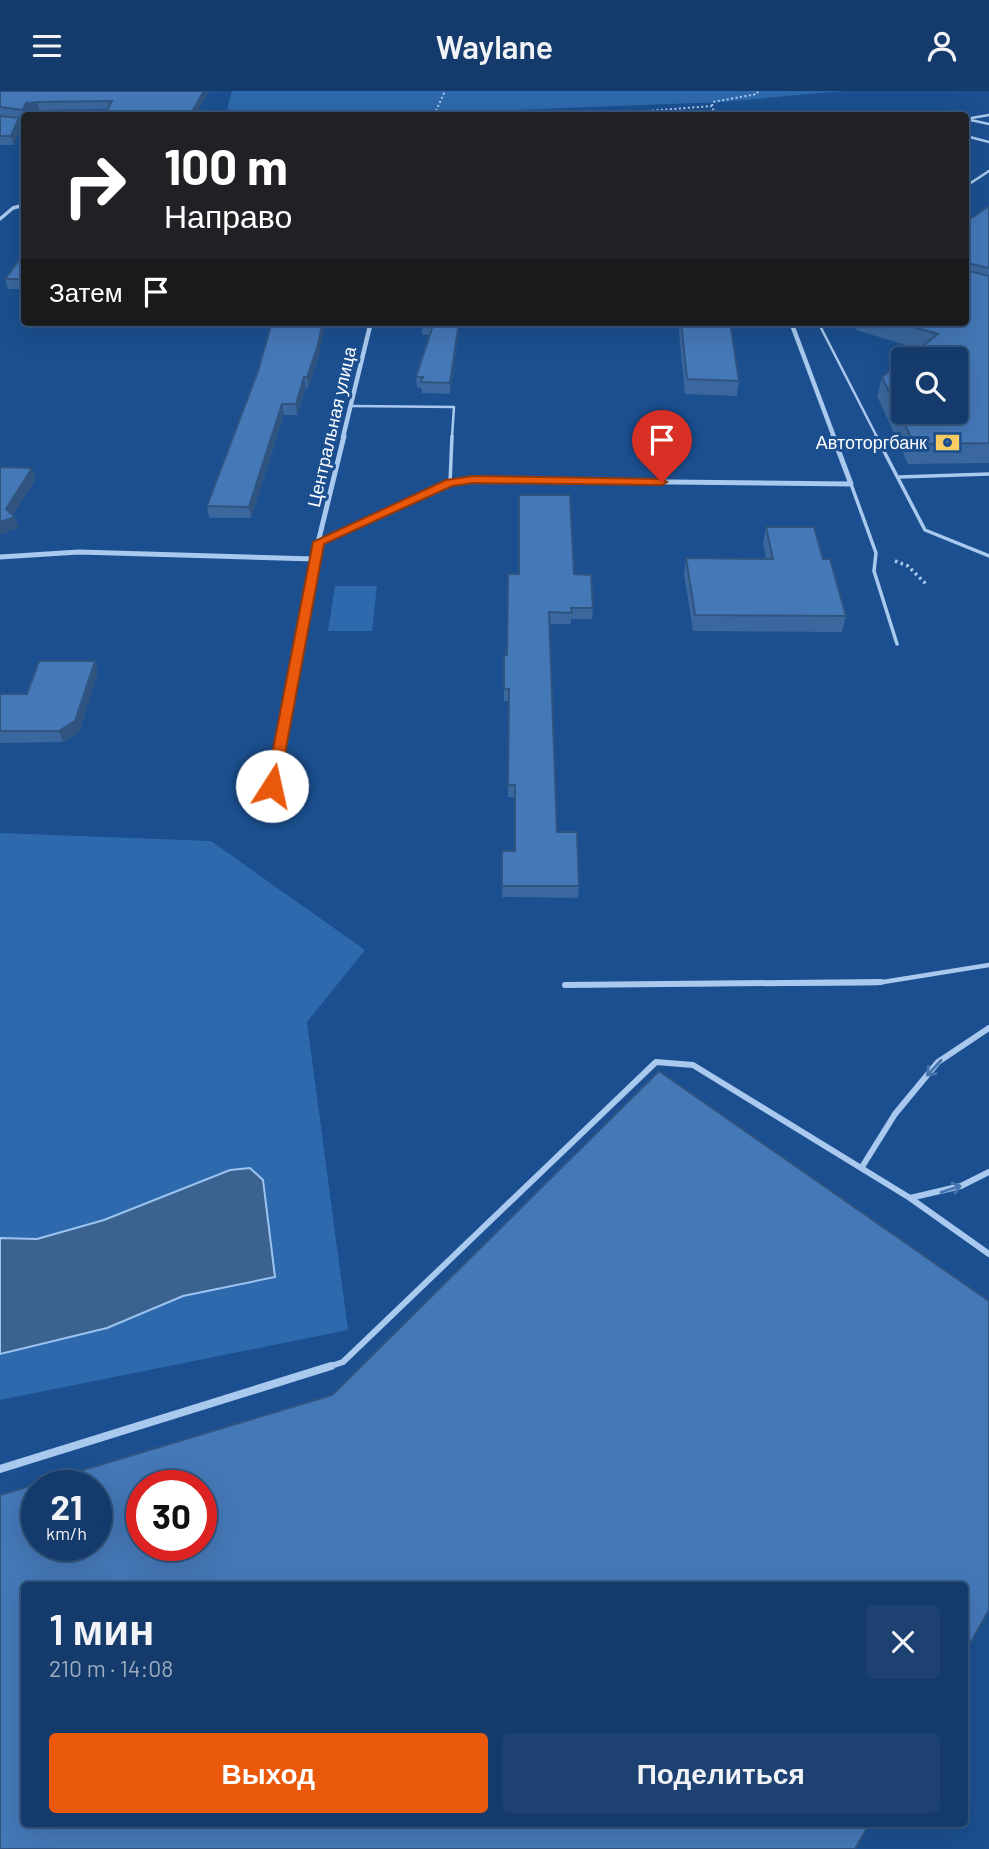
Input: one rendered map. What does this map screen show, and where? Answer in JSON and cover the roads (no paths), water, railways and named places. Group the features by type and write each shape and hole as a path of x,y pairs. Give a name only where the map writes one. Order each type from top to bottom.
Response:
{"street":[{"path":"0,120 21,123"},
{"path":"0,219 13,208 21,206"},
{"name":"Центральная улица","path":"272,786 314,559 370,326"},
{"path":"319,542 450,483 473,480 851,484 792,326"},
{"path":"0,557 79,552 314,559"}],"lane":[{"path":"969,118 989,115"},
{"path":"969,120 989,124"},
{"path":"969,138 989,142"},
{"path":"969,184 989,171"},
{"path":"819,326 925,530 989,556"},
{"path":"351,406 454,407 450,483"},
{"path":"899,477 989,474"},
{"path":"851,484 876,553 874,571 897,644"},
{"path":"565,985 877,983 989,965"},
{"path":"862,1167 895,1114 938,1062 989,1028"},
{"path":"0,1469 343,1362 656,1062 693,1065 862,1167 989,1254"},
{"path":"910,1198 945,1192 980,1179 989,1172"}],"place":[{"name":"Автоторгбанк","path":"947,443"}]}
